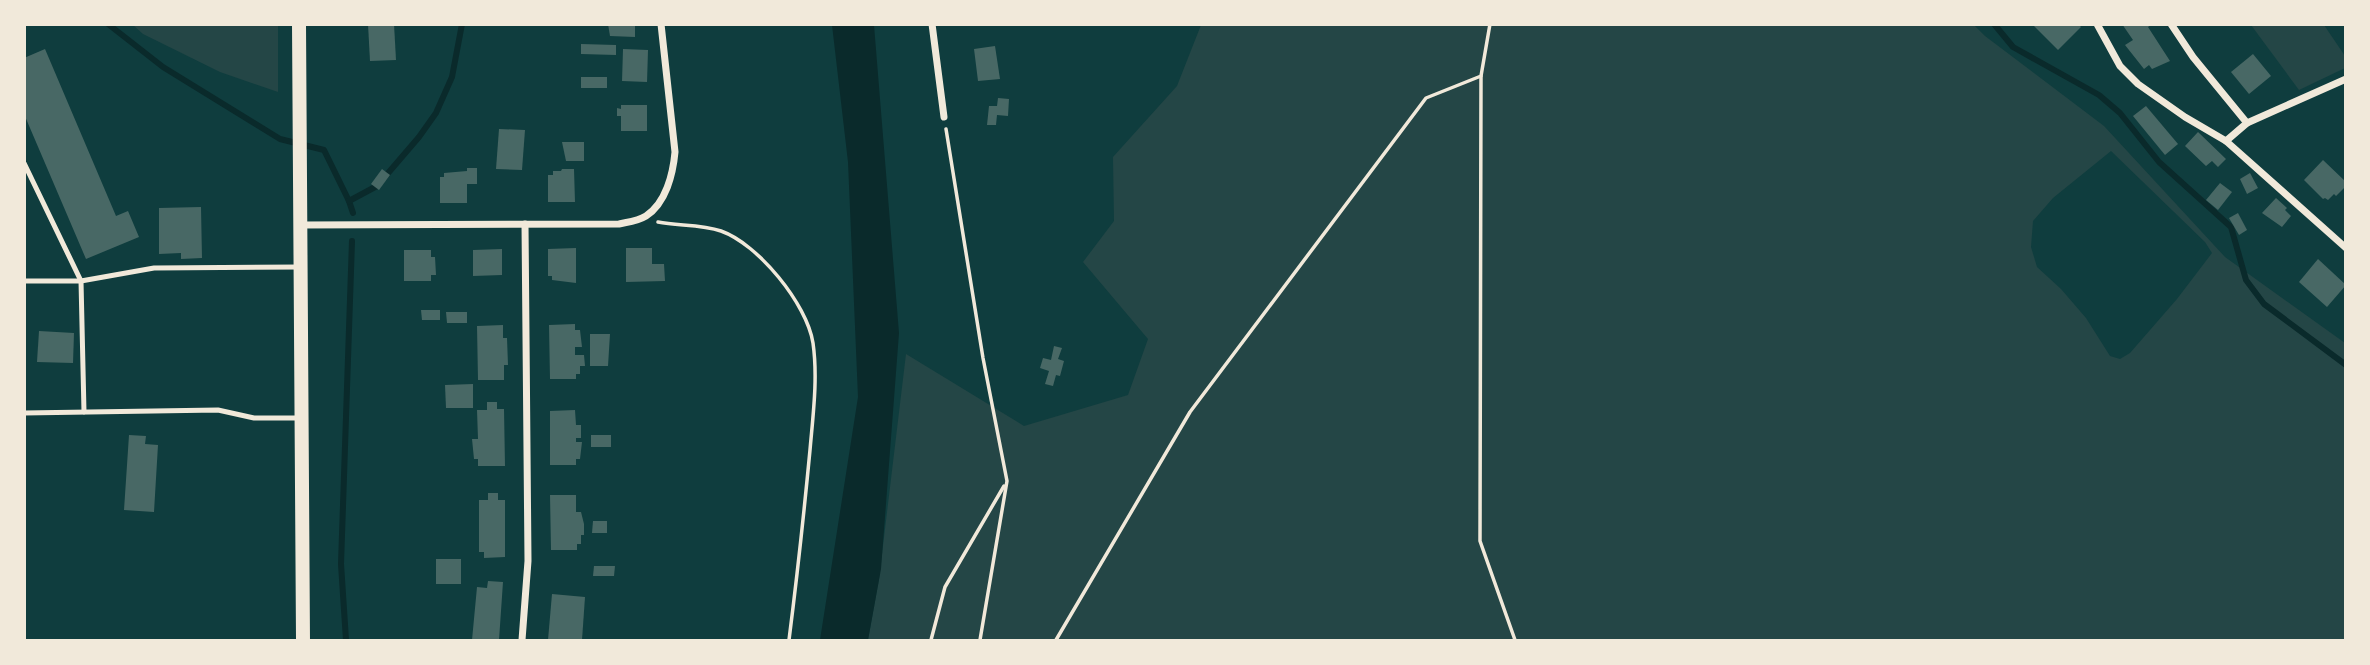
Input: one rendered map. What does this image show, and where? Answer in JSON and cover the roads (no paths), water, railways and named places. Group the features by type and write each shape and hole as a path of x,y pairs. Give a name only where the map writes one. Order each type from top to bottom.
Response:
{"main road":[{"path":"299,24 303,640"}],"street":[{"path":"300,225 619,224 646,216 664,195 673,169 675,152 661,24"},
{"path":"932,24 944,117"},
{"path":"2097,24 2120,66 2138,84 2185,117 2226,141 2346,248"},
{"path":"2171,24 2193,57 2248,123"},
{"path":"2226,141 2248,123 2346,79"},
{"path":"522,640 528,561 525,224"}],"lane":[{"path":"24,163 81,281 84,412"},
{"path":"24,181 33,181"},
{"path":"24,281 81,281 154,268 300,267"},
{"path":"24,412 218,410 254,418 300,418"}],"waterway":[{"path":"108,24 163,67 280,139 324,150 353,213"},
{"path":"349,201 377,186 436,113 452,77 462,24"},
{"path":"1994,24 2013,47 2099,95 2120,113 2159,162 2231,227 2246,280 2264,304 2346,365"},
{"path":"346,640 341,564 352,241"}]}
